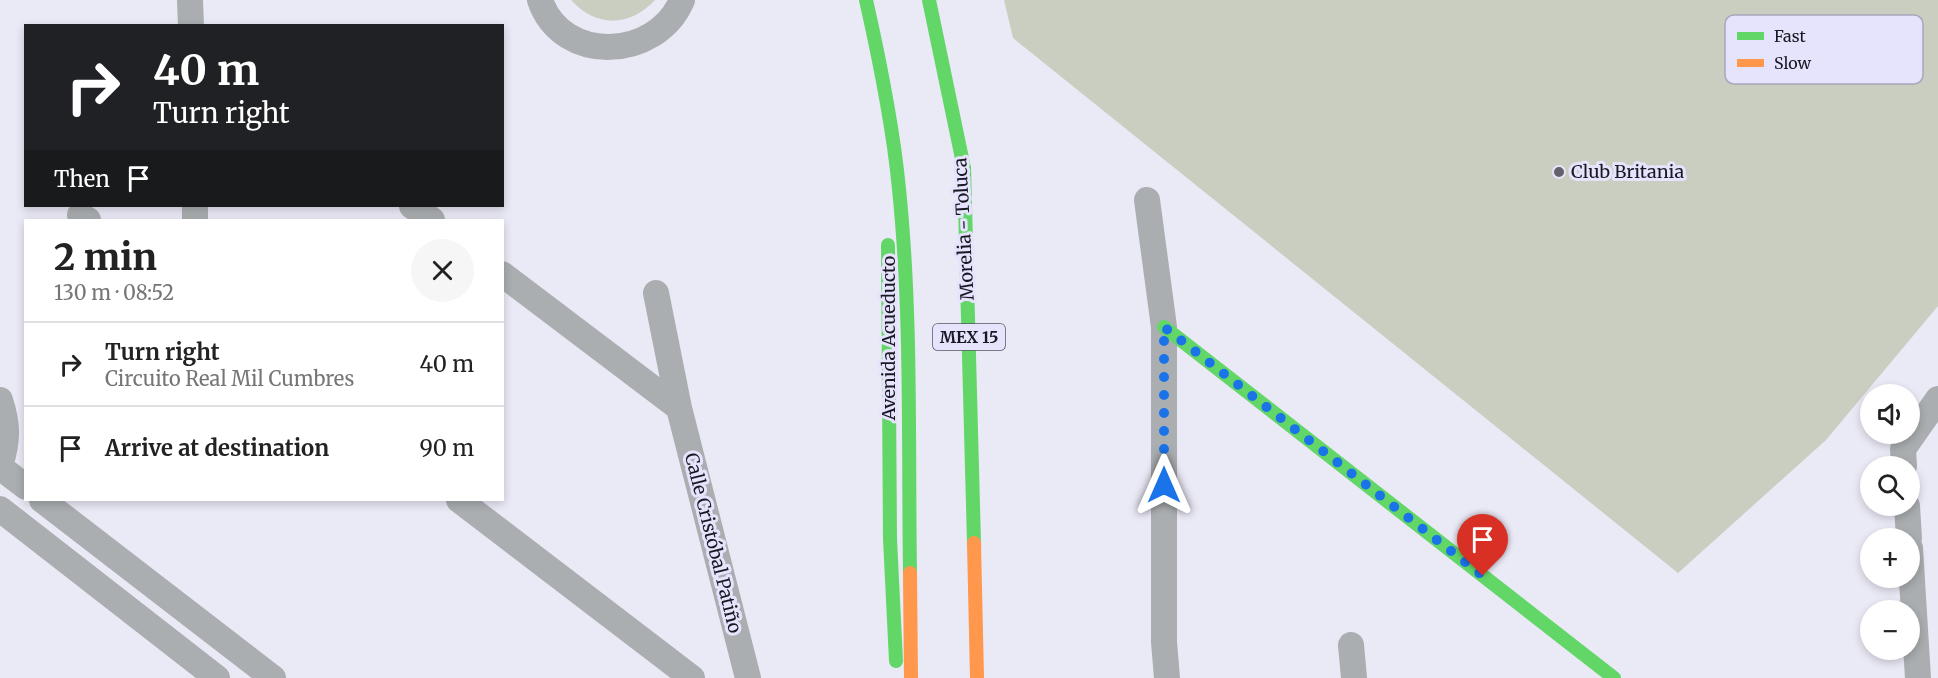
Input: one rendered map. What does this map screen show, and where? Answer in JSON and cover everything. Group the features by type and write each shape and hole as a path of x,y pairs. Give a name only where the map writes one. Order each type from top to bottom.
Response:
{"main road":[{"path":"852,0 874,111"},
{"name":"MEX 15","path":"866,0 877,49 899,188 907,321 911,678"},
{"name":"Morelia - Toluca","path":"929,0 964,168 977,678"},
{"name":"Avenida Acueducto","path":"883,176 887,213 890,538 897,678"},
{"path":"1164,327 1614,678"}],"street":[{"path":"190,0 191,24"},
{"path":"540,0 559,28 582,42 609,48 636,45 660,32 678,12 682,0"},
{"path":"1148,200 1164,327 1164,642 1167,678"},
{"path":"413,207 431,219"},
{"path":"504,276 679,408"},
{"name":"Calle Cristóbal Patiño","path":"656,293 679,408 748,678"},
{"path":"1903,456 1903,449 1938,399"},
{"path":"0,400 6,420 7,443 0,466 24,485"},
{"path":"43,501 273,678"},
{"path":"460,501 692,678"},
{"path":"0,509 218,678"},
{"path":"1912,588 1918,678"},
{"path":"1351,645 1354,678"}],"shaded area":[{"path":"571,0 655,0 635,15 613,21 591,16"},
{"name":"Club Britania","path":"1004,0 1938,0 1938,306 1873,384 1860,384 1860,399 1826,440 1678,573 1013,38"}],"traffic: fast":[{"path":"866,0 890,118 903,237 908,333 910,573"},
{"path":"929,0 964,168 974,543"},
{"path":"888,245 890,539 896,661"},
{"path":"1164,327 1614,678"}],"traffic: slow":[{"path":"974,543 977,678"},
{"path":"910,573 911,678"}],"place":[{"name":"Club Britania","path":"1559,172"}],"route":[{"path":"1164,485 1164,327 1483,576"}]}
